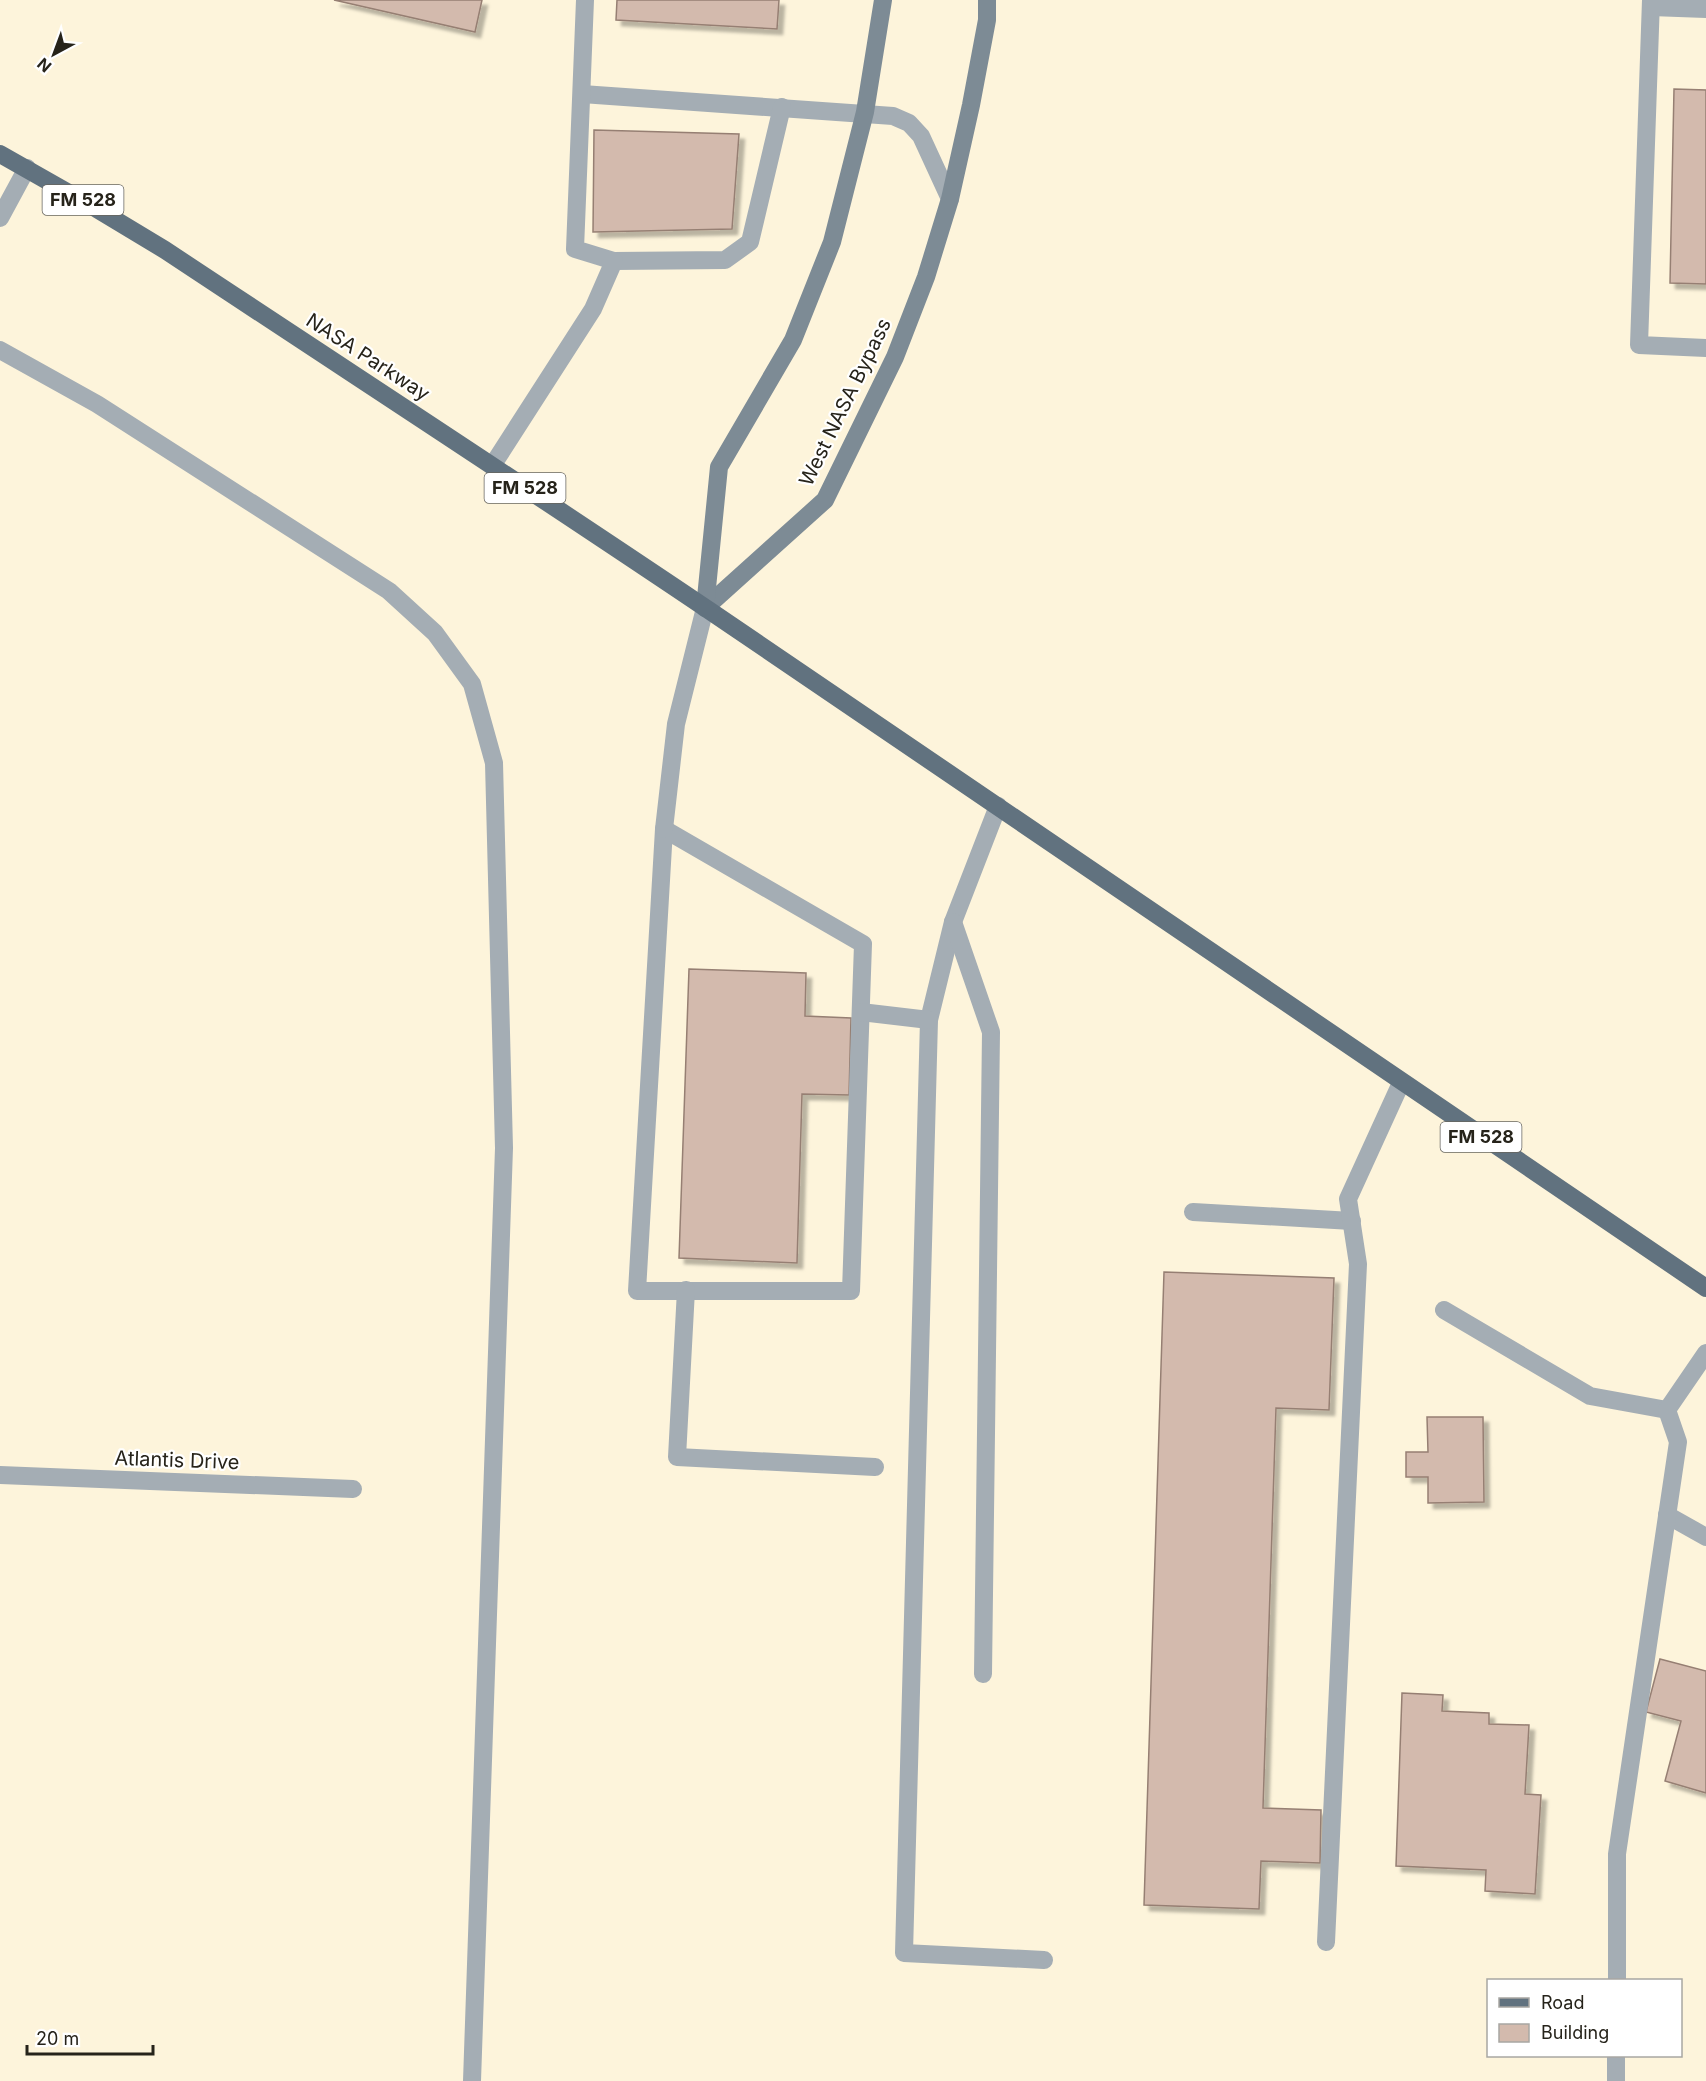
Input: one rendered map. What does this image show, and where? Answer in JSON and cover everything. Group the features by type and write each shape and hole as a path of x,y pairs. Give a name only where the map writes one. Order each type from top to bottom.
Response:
{"main road":[{"name":"NASA Parkway","path":"0,154 165,250 705,608"},
{"name":"FM 528","path":"705,608 1401,1083 1706,1288"}],"street":[{"path":"585,0 575,249 614,261 725,260 750,242 782,107"},
{"path":"664,829 863,944 851,1291 637,1291 664,829 676,724 705,608 719,467 793,340 832,242 865,112 883,0"},
{"name":"West NASA Bypass","path":"705,608 825,500 895,357 926,277 950,199 987,20 987,0"},
{"path":"1706,9 1651,4 1639,345 1706,348"},
{"path":"582,94 865,112 892,116 909,123 921,136 950,199"},
{"path":"0,218 27,168"},
{"path":"492,466 594,309 614,261"},
{"path":"0,350 98,404 389,591 435,633 472,684 494,763 504,1148 472,2081"},
{"path":"998,806 953,922 929,1020 904,1953 1044,1960"},
{"path":"953,922 991,1032 983,1674"},
{"path":"861,1012 929,1020"},
{"path":"1326,1942 1358,1264 1348,1198 1401,1083"},
{"path":"1193,1212 1352,1221"},
{"path":"686,1290 677,1457 875,1467"},
{"path":"1444,1310 1590,1396 1667,1410"},
{"path":"1667,1410 1706,1353"},
{"path":"1617,1979 1617,1854 1678,1442 1667,1410"},
{"name":"Atlantis Drive","path":"0,1475 353,1489"},
{"path":"1667,1515 1706,1537"},
{"path":"1616,2057 1616,2081"}],"building":[{"path":"334,0 482,0 475,32"},
{"path":"617,0 779,0 777,29 616,20"},
{"path":"1674,89 1706,90 1706,284 1670,283"},
{"path":"594,130 739,134 732,229 593,232"},
{"path":"689,969 806,973 805,1016 851,1018 849,1095 802,1094 797,1263 679,1258"},
{"path":"1164,1272 1334,1278 1329,1410 1276,1408 1263,1808 1321,1810 1320,1863 1261,1861 1259,1909 1144,1905"},
{"path":"1427,1417 1483,1417 1484,1502 1428,1503 1428,1477 1406,1477 1406,1452 1428,1452"},
{"path":"1660,1659 1706,1671 1706,1793 1665,1781 1681,1721 1646,1712"},
{"path":"1402,1693 1443,1695 1442,1711 1489,1713 1489,1724 1529,1725 1525,1794 1541,1795 1535,1894 1485,1891 1486,1870 1396,1866"}]}
